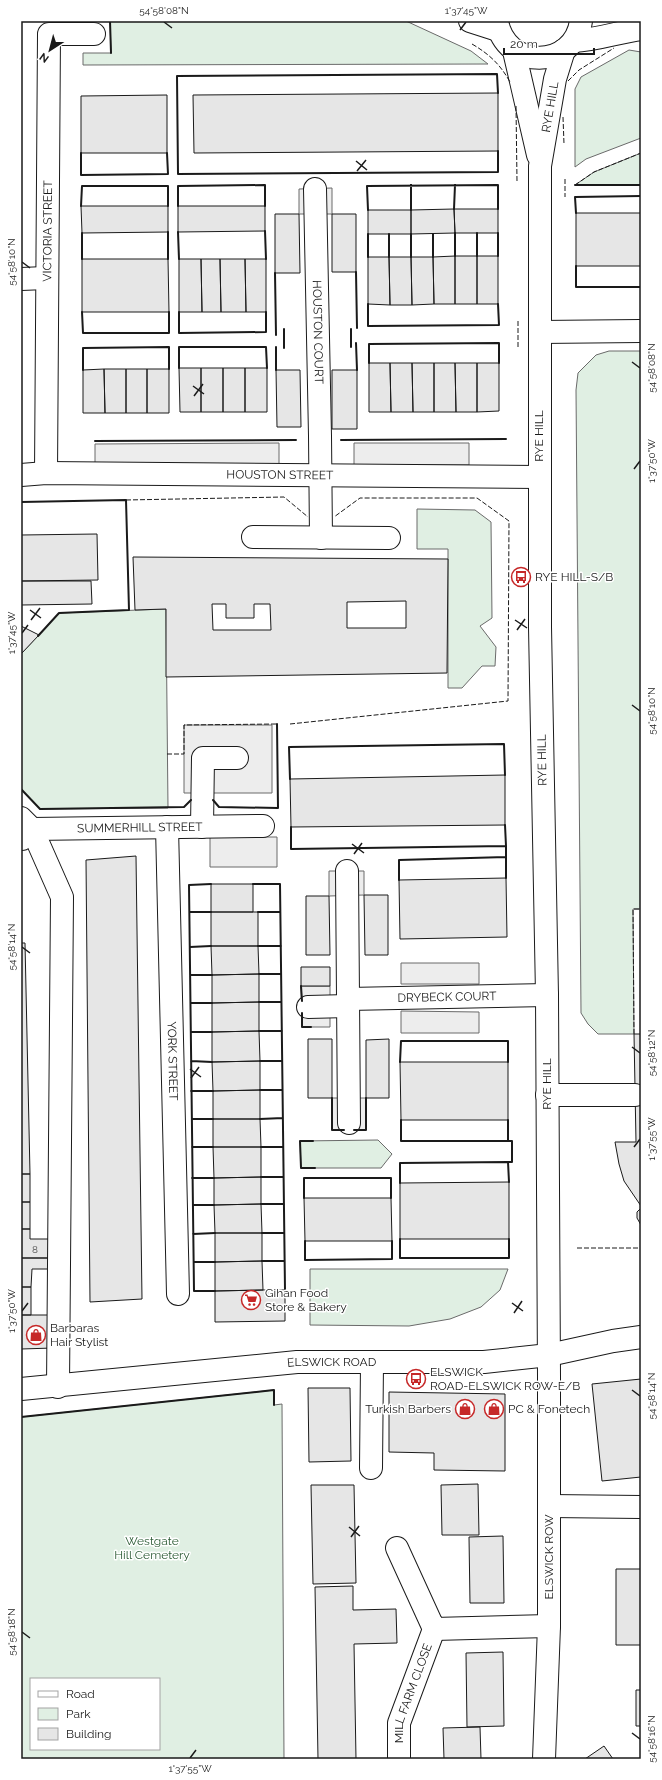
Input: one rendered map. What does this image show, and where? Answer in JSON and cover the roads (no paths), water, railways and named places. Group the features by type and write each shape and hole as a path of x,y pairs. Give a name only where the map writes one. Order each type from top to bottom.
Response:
{"street":[{"path":"470,21 498,25 505,42 514,51 526,57 539,59 553,57 569,46 588,40 641,29"},
{"name":"RYE HILL","path":"549,1355 547,995 540,627 540,166 555,79 569,46 580,29 581,21"},
{"name":"VICTORIA STREET","path":"46,473 46,278 49,34 94,34"},
{"name":"RYE HILL","path":"514,51 540,166"},
{"name":"HOUSTON COURT","path":"315,189 321,538"},
{"path":"21,279 46,278"},
{"path":"540,332 641,331"},
{"name":"HOUSTON STREET","path":"21,475 46,473 539,477"},
{"path":"252,537 389,538"},
{"path":"202,827 203,758 237,758"},
{"name":"SUMMERHILL STREET","path":"25,829 263,826"},
{"name":"YORK STREET","path":"167,827 178,1294"},
{"path":"25,829 62,897 58,1386"},
{"path":"347,871 349,1123"},
{"name":"DRYBECK COURT","path":"308,1007 348,1003 547,995"},
{"path":"547,1095 635,1095"},
{"name":"ELSWICK ROAD","path":"21,1389 297,1362 484,1362 549,1355 613,1341 641,1337"},
{"name":"ELSWICK ROW","path":"544,1759 549,1626 549,1355"},
{"path":"371,1468 372,1363"},
{"path":"550,1506 641,1507"},
{"name":"MILL FARM CLOSE","path":"397,1548 434,1629 399,1723 399,1759"},
{"name":"MILL FARM CLOSE","path":"434,1629 549,1626"}],"place":[{"name":"RYE HILL-S/B","path":"521,577"},
{"name":"Gihan Food Store & Bakery","path":"251,1300"},
{"name":"Barbaras Hair Stylist","path":"36,1335"},
{"name":"ELSWICK ROAD-ELSWICK ROW-E/B","path":"416,1379"},
{"name":"Turkish Barbers","path":"465,1409"},
{"name":"PC & Fonetech","path":"494,1409"}],"park label":[{"name":"Westgate Hill Cemetery","path":"152,1548"}]}
